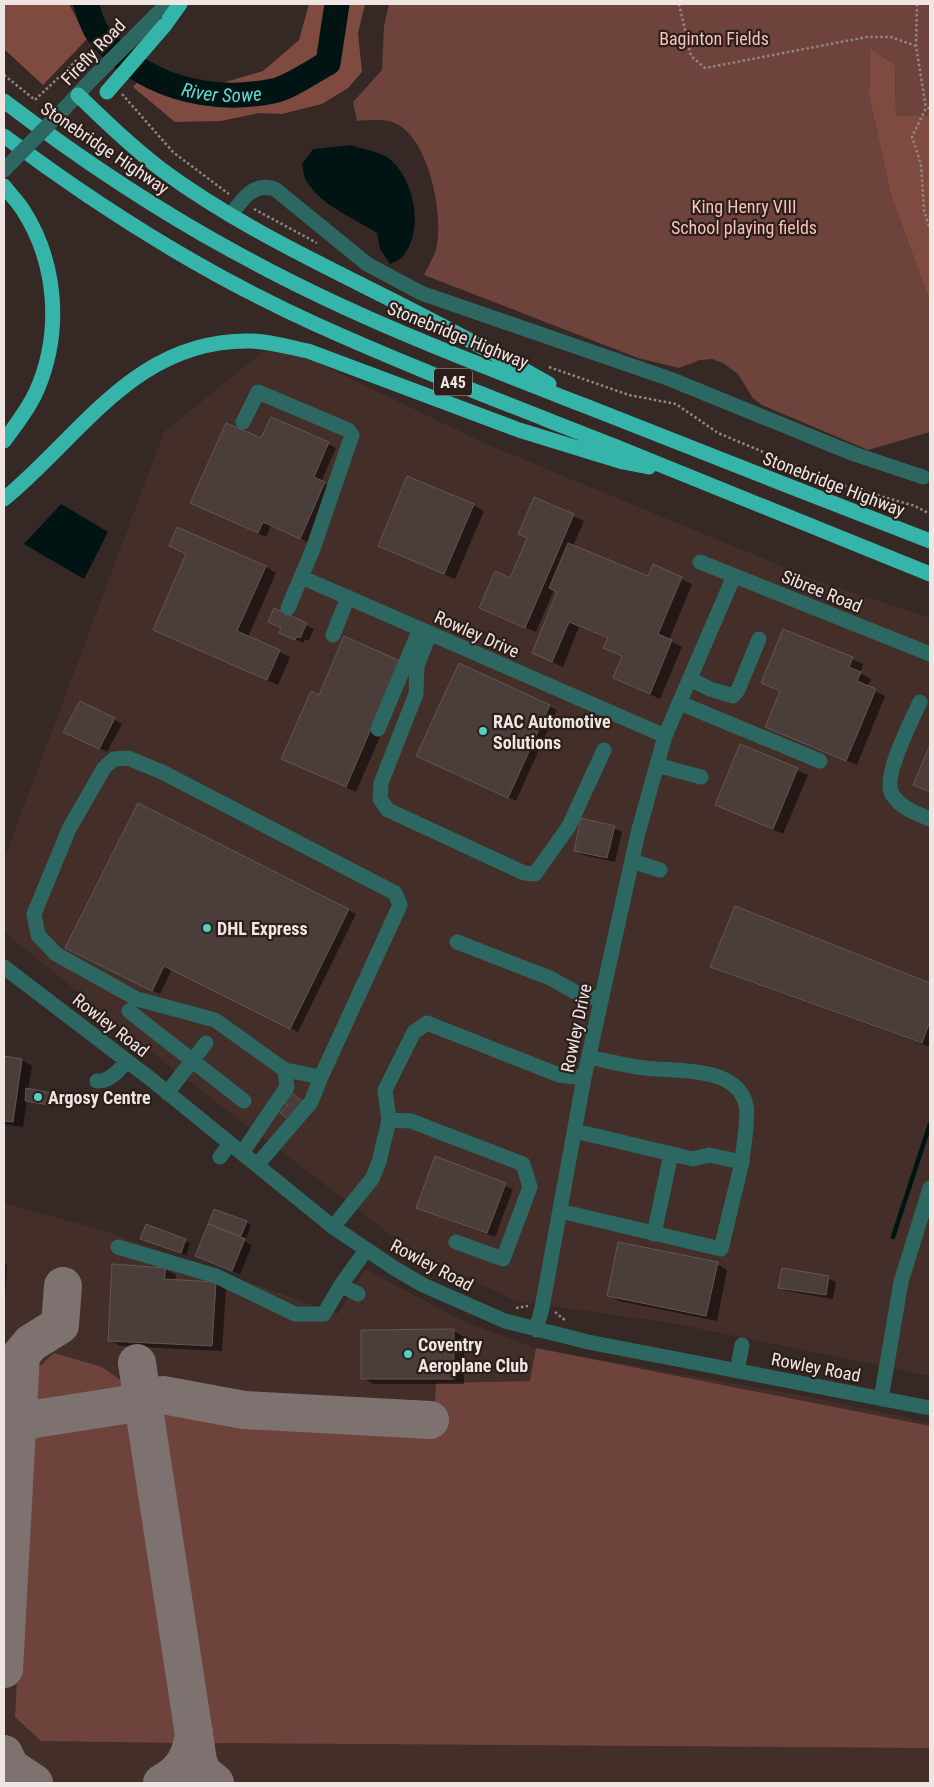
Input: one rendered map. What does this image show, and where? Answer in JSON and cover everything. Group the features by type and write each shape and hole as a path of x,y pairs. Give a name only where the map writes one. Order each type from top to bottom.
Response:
{"highway":[{"path":"102,118 101,108 160,20 180,4"},
{"path":"78,94 130,144 163,171 231,215 294,251 494,353 595,410"},
{"name":"Stonebridge Highway","path":"4,101 63,146 141,197 242,257 389,328 483,368 930,541"},
{"name":"A45","path":"4,136 60,178 140,230 213,272 312,322 444,379 930,574"},
{"path":"4,186 23,210 38,242 50,277 53,312 48,355 37,390 4,441"},
{"path":"4,499 30,478 95,409 126,382 161,361 195,348 222,342 251,341 271,343 308,351 520,430 623,462 682,473"}],"street":[{"name":"Firefly Road","path":"4,170 78,94 93,72 160,20 168,4"},
{"path":"231,215 236,198 254,189 266,186 276,189 367,264 421,293 670,378 854,454 924,477"},
{"path":"243,422 258,392 348,430 352,435 313,549 288,608"},
{"name":"Sibree Road","path":"700,562 930,654"},
{"name":"Rowley Drive","path":"536,1330 542,1308 584,1078 632,861 657,765 665,736 734,576"},
{"name":"Rowley Drive","path":"301,577 665,736"},
{"path":"333,635 348,598"},
{"path":"378,729 425,631"},
{"path":"425,631 417,666 416,694 381,783 380,799 388,810 524,873 534,874 569,826 604,750"},
{"path":"690,679 710,689 733,696 738,690 759,639"},
{"path":"920,702 889,775 890,793 903,807 930,819"},
{"path":"680,703 820,761"},
{"path":"257,1165 311,1102 400,905 395,893 162,772 128,758 114,759 104,768 69,828 34,914 38,935 56,954 137,999 215,1020 285,1070 321,1077"},
{"path":"657,765 701,777"},
{"path":"632,861 660,870"},
{"path":"457,942 550,978 577,993 602,1000"},
{"name":"Rowley Road","path":"4,967 168,1093 333,1227 423,1285 468,1306 536,1330 930,1408"},
{"path":"129,1011 244,1101"},
{"path":"333,1227 372,1179 380,1162 389,1120 385,1090 414,1032 427,1024 559,1075 584,1078"},
{"path":"168,1093 206,1043"},
{"path":"560,1211 721,1249 742,1162 746,1105 740,1092 729,1081 716,1076 682,1070 646,1068 589,1057"},
{"path":"96,1080 103,1081 118,1072 127,1061"},
{"path":"220,1157 236,1148 287,1087 285,1070"},
{"path":"389,1120 411,1121 523,1164 530,1188 503,1259 456,1242"},
{"path":"575,1131 693,1159 709,1155 742,1162"},
{"path":"654,1234 670,1154"},
{"path":"881,1399 901,1282 930,1188"},
{"path":"118,1247 216,1276 295,1314 324,1314 341,1285 366,1250"},
{"path":"341,1285 358,1294"},
{"path":"737,1371 742,1344"}],"path":[{"path":"679,4 691,56 705,68 867,37 891,37 916,46"},
{"path":"917,4 916,46 928,108 912,137 921,164 924,210 930,229"},
{"path":"4,75 35,100 82,55 93,72"},
{"path":"112,91 174,152 236,198 323,247"},
{"path":"222,199 236,198"},
{"path":"546,365 629,395 676,404 718,433 842,485 915,506 930,514"},
{"path":"511,1309 530,1305 556,1312 567,1322"}],"shaded area":[{"path":"4,4 69,4 87,39 43,85 4,49"},
{"path":"309,4 365,4 358,33 362,72 348,88 322,104 282,114 259,113 221,121 175,122 133,87 141,78 173,83 222,83 263,71 299,40"},
{"path":"870,48 895,65 896,116 930,116 930,302 891,196 869,96"},
{"path":"351,145 377,153 391,160 399,169 411,193 415,220 413,234 403,256 390,264 380,249 377,233 330,205 314,191 305,178 302,164 313,149"},
{"path":"275,342 486,444 818,581 930,618 930,1376 671,1323 516,1301 412,1251 170,1067 4,932 4,859 164,432"},
{"path":"61,504 108,532 84,579 24,544"},
{"path":"4,1203 102,1230 338,1314 365,1269 465,1322 536,1348 820,1399 930,1423 930,1783 4,1783"}],"green space":[{"name":"King Henry VIII School playing fields","path":"389,4 930,4 930,116 896,117 895,65 870,48 869,96 891,196 930,302 930,432 868,450 762,405 752,397 738,374 723,363 712,359 700,360 679,368 638,358 424,275 435,252 438,230 438,213 431,176 416,143 407,131 390,121 357,121 353,102 382,70 384,26"},
{"path":"536,1348 930,1426 930,1748 203,1743 152,1420 162,1414 434,1430 436,1383 530,1381"},
{"path":"54,1353 102,1367 129,1386 182,1743 41,1741 15,1717 34,1372"}],"building":[{"path":"271,417 329,442 314,477 325,482 300,539 263,522 258,533 190,503 226,423 261,438"},
{"path":"407,476 474,504 444,574 378,546"},
{"path":"534,497 574,514 525,628 479,608 495,571 510,578 527,538 518,534"},
{"path":"177,527 266,566 237,631 280,650 267,680 153,630 186,554 169,546"},
{"path":"568,543 648,576 653,564 682,577 658,634 672,640 650,694 613,678 622,656 603,648 608,638 569,622 552,662 532,653 557,592 549,588"},
{"path":"274,608 307,623 300,638 297,636 295,640 279,633 281,628 268,622"},
{"path":"783,629 853,657 849,667 861,672 857,681 876,689 846,761 765,727 780,691 761,683"},
{"path":"344,636 400,661 346,787 281,759 311,691 319,695"},
{"name":"RAC Automotive Solutions","path":"459,663 550,705 508,798 416,756"},
{"path":"80,701 115,718 99,749 63,732"},
{"path":"740,744 798,768 773,829 715,805"},
{"path":"930,745 930,792 913,785"},
{"name":"DHL Express","path":"138,803 349,909 290,1029 164,966 152,991 65,948"},
{"path":"581,818 615,826 607,858 574,851"},
{"path":"735,906 930,983 930,1021 922,1043 710,967"},
{"path":"4,1056 22,1059 13,1122 4,1121"},
{"name":"Argosy Centre","path":"26,1088 52,1093 50,1105 25,1101"},
{"path":"292,1093 304,1103 288,1119 280,1113 287,1105 284,1103"},
{"path":"435,1156 506,1183 487,1233 416,1208"},
{"path":"214,1209 247,1221 241,1236 208,1224"},
{"path":"146,1224 186,1239 181,1253 140,1239"},
{"path":"208,1224 245,1239 232,1271 195,1256"},
{"path":"618,1242 718,1262 706,1316 607,1296"},
{"path":"112,1264 166,1268 164,1279 216,1282 212,1346 108,1341"},
{"path":"782,1268 829,1276 826,1295 778,1288"},
{"name":"Coventry Aeroplane Club","path":"454,1329 454,1379 361,1379 361,1330"}],"waterway":[{"name":"River Sowe","path":"86,4 97,32 114,51 134,66 154,78 177,87 224,95 273,91 293,83 328,63 337,4"},
{"path":"893,1237 930,1124"}],"taxiway":[{"path":"4,1669 21,1355 31,1343 60,1325 63,1286"},
{"path":"137,1363 198,1761 202,1772 215,1783"},
{"path":"4,1422 16,1422 143,1402 163,1395 244,1410 430,1420"},
{"path":"162,1783 176,1774 185,1762 189,1755 194,1732"},
{"path":"4,1754 10,1767 34,1783"}],"place":[{"name":"RAC Automotive Solutions","path":"483,731"},
{"name":"DHL Express","path":"207,928"},
{"name":"Argosy Centre","path":"38,1097"},
{"name":"Coventry Aeroplane Club","path":"408,1354"}],"park label":[{"name":"Baginton Fields","path":"714,38"}]}
